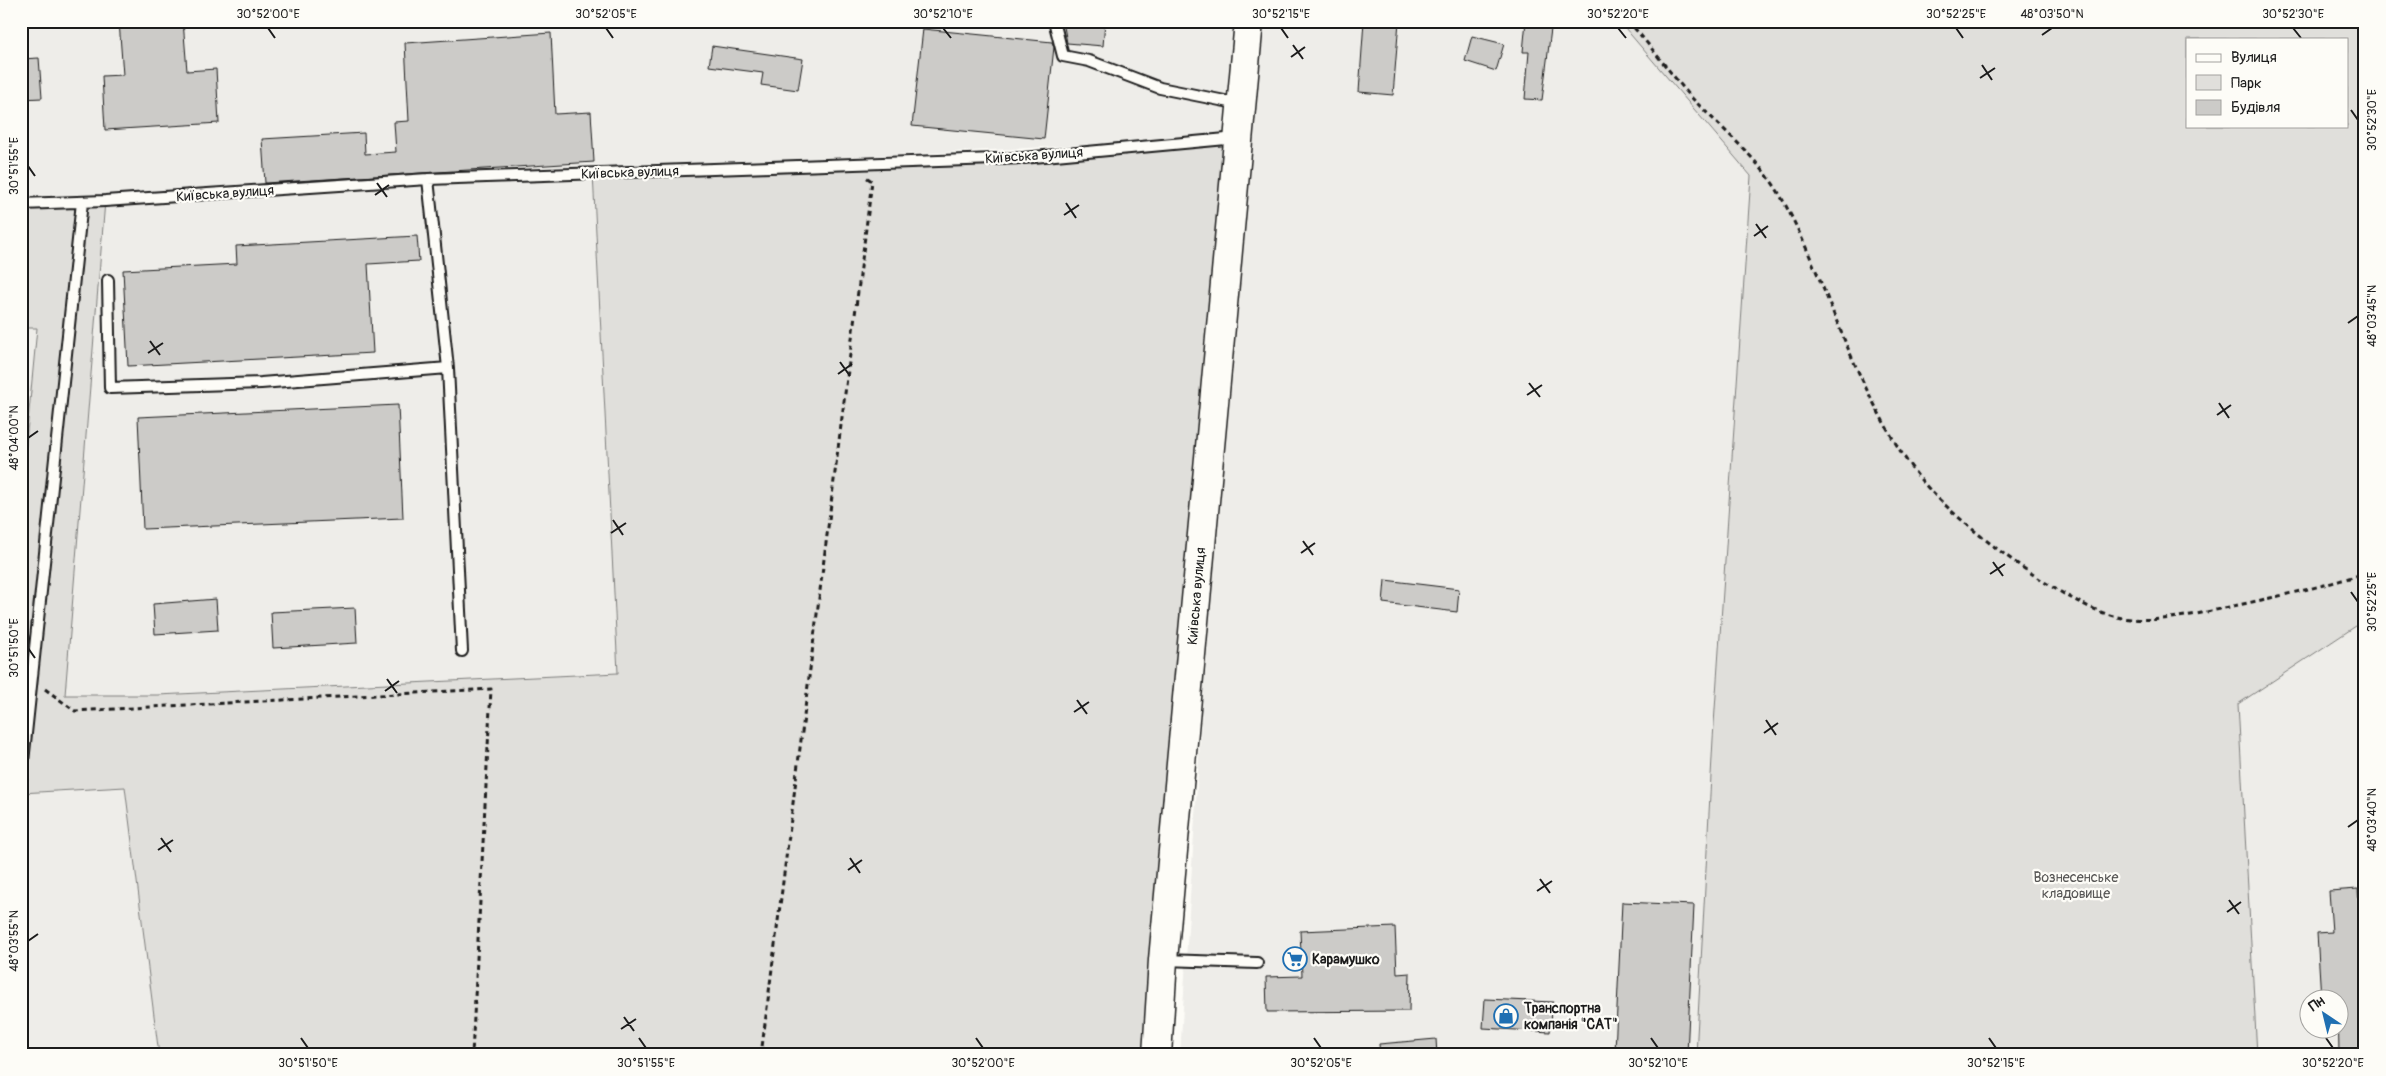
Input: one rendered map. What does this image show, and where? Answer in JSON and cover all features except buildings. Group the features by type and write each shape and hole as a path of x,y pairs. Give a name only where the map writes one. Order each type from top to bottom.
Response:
{"main road":[{"name":"Київська вулиця","path":"1157,1055 1163,960 1249,21"}],"lane":[{"path":"1054,21 1063,56 1089,61 1160,88 1241,104"},
{"name":"Київська вулиця","path":"21,204 82,202 428,179 1023,158 1238,138"},
{"path":"428,179 448,368 462,651"},
{"path":"21,781 82,202"},
{"path":"108,280 110,388 261,383 448,368"},
{"path":"1163,960 1257,963"}],"path":[{"path":"1628,21 1677,81 1759,165 1771,180 1793,220 1868,393 1904,456 1922,481 1940,500 1998,549 2040,579 2082,604 2120,618 2138,620 2211,611 2302,591 2365,573"},
{"path":"761,1055 872,181 847,164"},
{"path":"32,679 75,711 491,689 472,1055"}],"shaded area":[{"path":"21,21 1619,21 1751,176 1713,739 1696,1055 1180,1055 1238,137 21,201"},
{"path":"593,173 618,673 158,695 65,695 105,201"},
{"path":"21,328 37,328 21,495"},
{"path":"2365,620 2365,1055 2257,1055 2238,704"},
{"path":"125,786 159,1055 21,1055 21,793"}],"green space":[{"name":"Вознесенське кладовище","path":"1619,21 2365,21 2365,620 2238,704 2257,1055 1696,1055 1713,739 1751,176"},
{"path":"1238,137 1157,1055 159,1055 125,787 21,793 21,495 37,328 21,328 21,204 105,201 65,695 158,695 618,673 593,173 1023,158"}],"place":[{"name":"Карамушко","path":"1295,959"},
{"name":"Транспортна компанія \"САТ\"","path":"1506,1016"}]}
